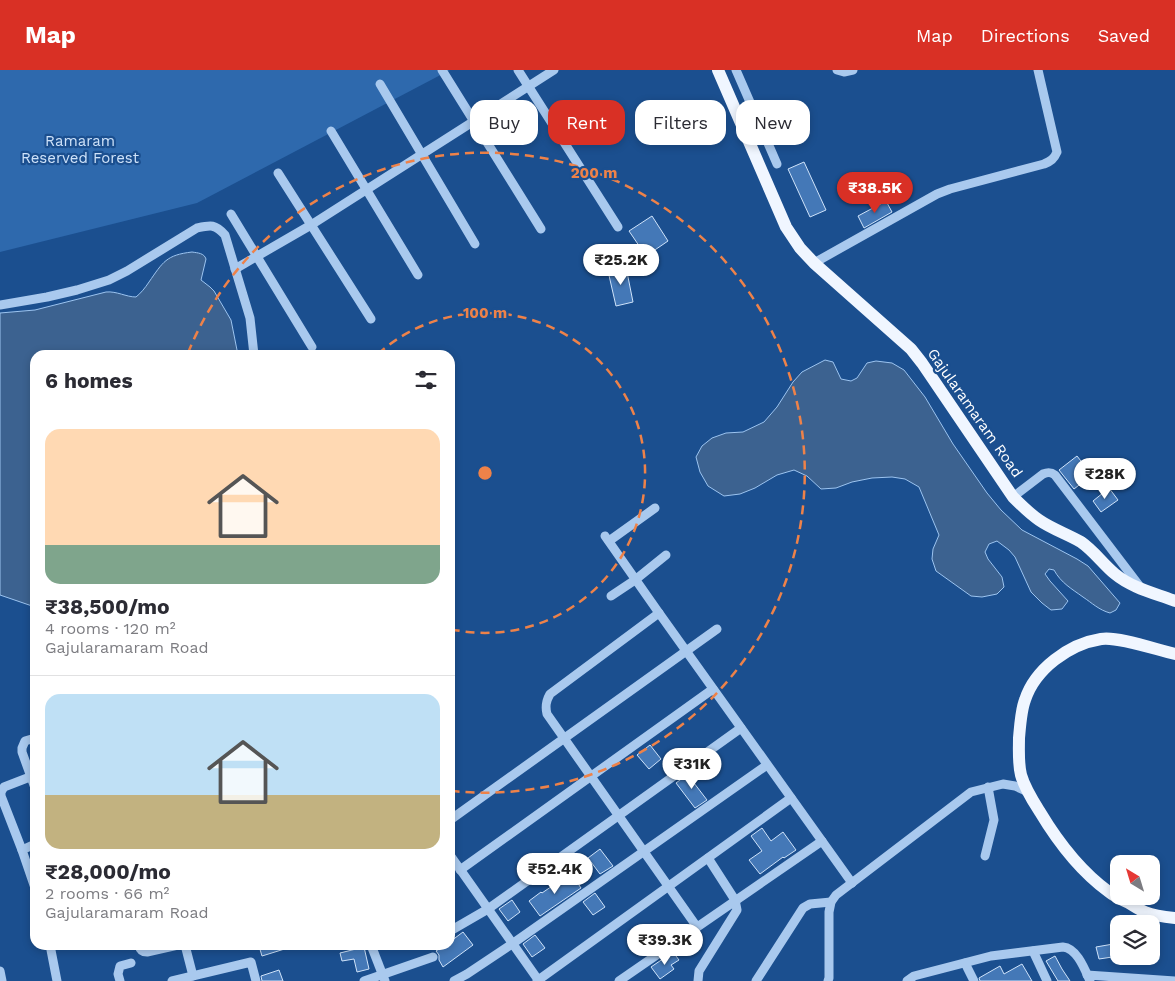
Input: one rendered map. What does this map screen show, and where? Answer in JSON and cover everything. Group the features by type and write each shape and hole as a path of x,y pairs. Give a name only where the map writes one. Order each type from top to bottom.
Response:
{"main road":[{"name":"Gajularamaram Road","path":"718,70 786,227 800,248 814,263 911,350 922,363 1013,497 1040,521 1088,547 1125,582 1175,600"},
{"path":"1175,654 1102,638 1084,643 1067,651 1047,666 1034,682 1024,700 1018,757 1021,776 1028,793 1051,831 1070,856 1110,893 1145,912 1175,918"}],"street":[{"path":"442,70 470,115"},
{"path":"518,70 618,227"},
{"path":"506,100 554,70"},
{"path":"736,70 777,164"},
{"path":"837,70 844,72 853,70"},
{"path":"814,263 937,194 1044,164 1055,158 1057,152 1038,70"},
{"path":"380,84 475,244"},
{"path":"236,269 311,225 470,124"},
{"path":"331,131 418,275"},
{"path":"489,145 541,229"},
{"path":"278,173 371,319"},
{"path":"231,214 312,347"},
{"path":"0,305 48,297 108,280 128,271 197,228 208,225 219,227 225,235 250,318 253,350"},
{"path":"1013,497 1044,474 1048,472 1055,475 1142,589"},
{"path":"654,508 607,539 852,883"},
{"path":"611,596 635,580 666,555"},
{"path":"659,614 550,694 545,707 547,714 697,927"},
{"path":"455,816 717,629"},
{"path":"460,870 713,688"},
{"path":"455,928 488,909 741,728"},
{"path":"30,740 25,742 22,748 30,769"},
{"path":"454,981 512,944 767,765"},
{"path":"30,776 4,787 1,792 30,873"},
{"path":"828,981 828,924 831,902 836,895 971,792 1003,784 1015,786 1028,793"},
{"path":"985,856 994,820 988,788"},
{"path":"455,862 538,981 791,798"},
{"path":"619,981 822,841"},
{"path":"22,850 30,846"},
{"path":"698,981 699,971 737,910 735,900 708,858"},
{"path":"756,981 803,908 810,904 831,902"},
{"path":"907,981 914,976 991,956 1063,947 1068,947 1076,954 1089,978 1175,981"},
{"path":"51,950 58,981"},
{"path":"141,950 147,952 156,950"},
{"path":"186,950 193,976"},
{"path":"373,950 384,978"},
{"path":"1033,951 1047,981"},
{"path":"364,981 384,978 433,957"},
{"path":"172,981 251,962 256,981"},
{"path":"965,962 974,981"},
{"path":"120,981 118,974 120,966 131,963"},
{"path":"0,971 2,981"}],"green space":[{"name":"Ramaram Reserved Forest","path":"0,70 450,70 197,203 0,252"}],"shaded area":[{"path":"183,253 199,253 205,257 201,280 214,291 231,320 237,350 30,350 30,605 0,595 0,313 35,310 106,292 136,297 166,261"},
{"path":"825,360 833,362 841,379 851,381 857,378 867,363 876,361 892,363 904,370 925,397 953,444 1001,510 1022,530 1088,566 1120,603 1116,610 1110,613 1099,608 1067,585 1054,570 1049,569 1045,574 1068,601 1062,609 1051,610 1031,592 1015,557 997,541 989,544 985,552 1002,577 1004,587 997,594 982,597 971,596 936,571 932,559 933,549 939,535 919,487 905,479 892,477 872,478 836,488 821,489 807,476 794,470 777,475 755,488 740,494 724,496 708,486 700,472 696,457 702,446 712,438 726,433 743,432 764,422 802,372"}],"building":[{"path":"804,162 826,210 810,217 788,169"},
{"path":"886,201 892,212 864,228 858,216"},
{"path":"652,216 668,241 646,256 629,231"},
{"path":"626,267 633,302 616,306 608,271"},
{"path":"1077,456 1092,475 1074,489 1059,470"},
{"path":"1109,488 1118,500 1101,512 1093,501"},
{"path":"650,745 661,759 649,769 637,755"},
{"path":"692,771 699,779 694,783 707,800 695,808 676,783"},
{"path":"762,828 771,841 783,832 796,850 760,874 749,860 762,851 751,836"},
{"path":"600,849 613,866 600,874 588,858"},
{"path":"571,873 581,888 540,916 529,901"},
{"path":"595,893 605,907 593,915 583,902"},
{"path":"512,900 520,912 508,921 499,909"},
{"path":"654,926 666,941 653,950 642,935"},
{"path":"463,932 473,945 443,967 436,951 455,950 455,938"},
{"path":"535,935 545,948 532,957 523,944"},
{"path":"1110,945 1110,957 1099,959 1096,947"},
{"path":"260,950 281,950 262,956"},
{"path":"352,950 365,950 369,969 357,972 354,959 342,961 340,953"},
{"path":"673,952 679,960 671,965 674,969 660,979 651,967"},
{"path":"1055,956 1070,981 1058,981 1046,961"},
{"path":"1022,964 1032,981 980,981 979,978 1000,966 1004,974"},
{"path":"279,970 283,981 262,981 261,976"}]}
